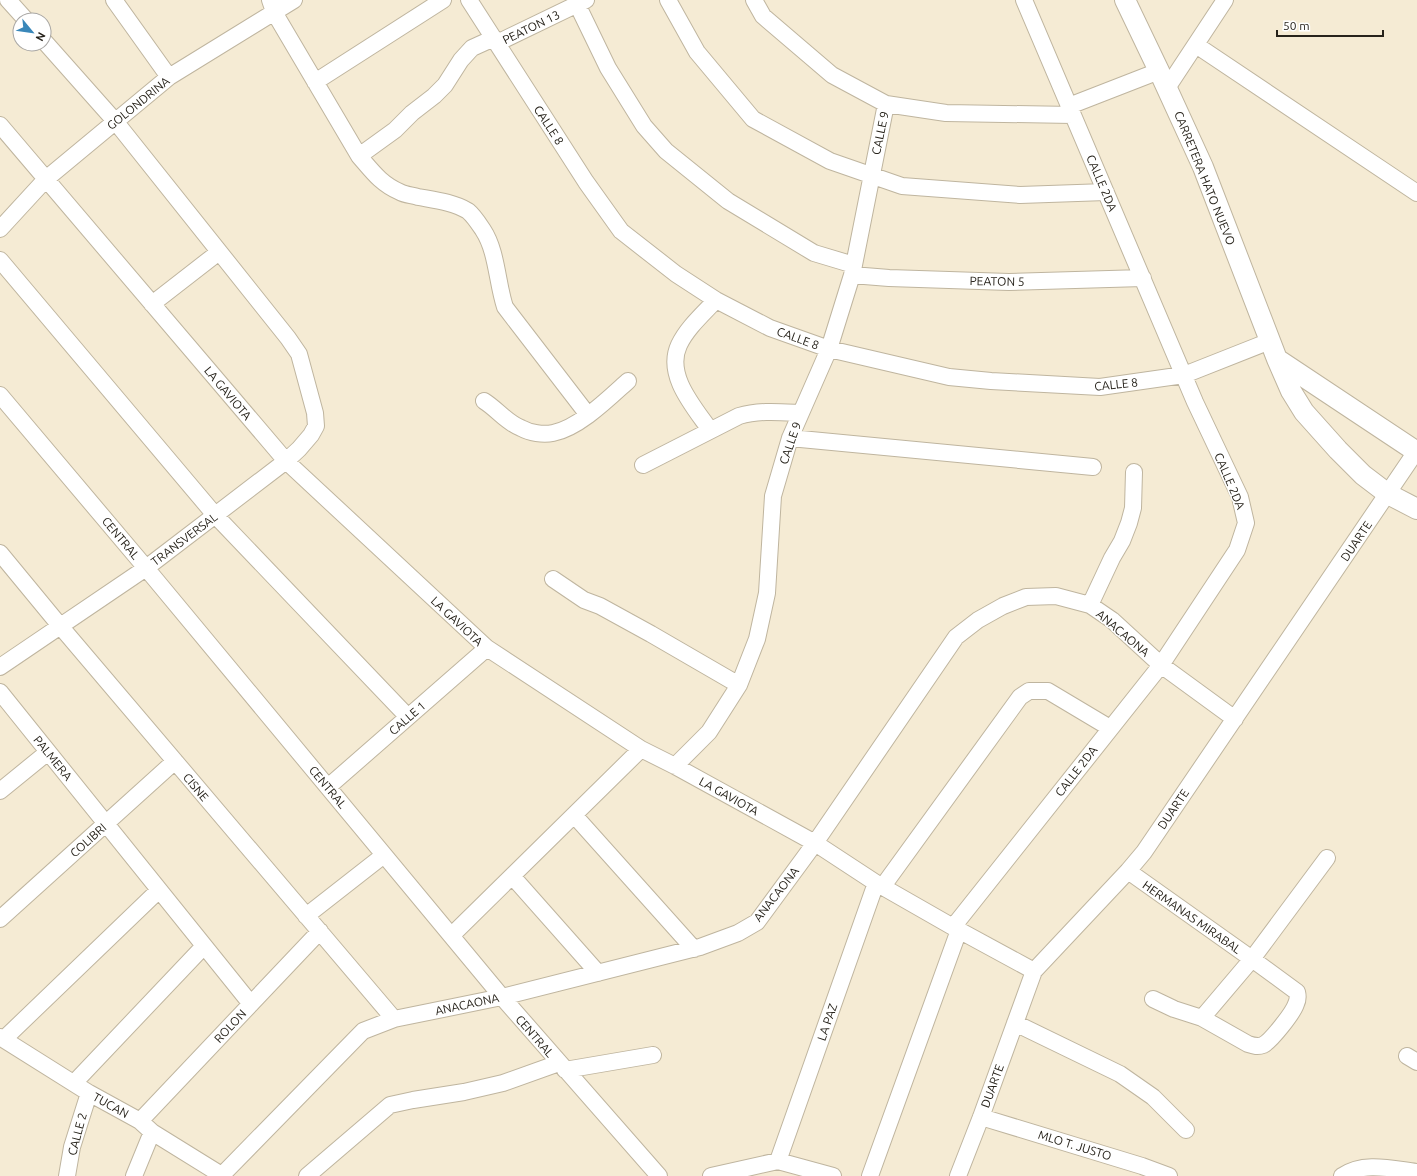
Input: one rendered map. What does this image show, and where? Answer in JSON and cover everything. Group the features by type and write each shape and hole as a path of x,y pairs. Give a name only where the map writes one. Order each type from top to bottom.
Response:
{"main road":[{"name":"CARRETERA HATO NUEVO","path":"1125,0 1203,167 1290,391 1304,412 1363,475 1388,494 1417,508"},
{"path":"1273,350 1417,451"}],"street":[{"path":"8,0 19,12"},
{"path":"114,0 169,77"},
{"name":"GOLONDRINA","path":"0,229 46,179 169,77 272,6 294,0"},
{"path":"315,82 443,0"},
{"name":"CALLE 8","path":"469,0 586,182 621,230 676,274 716,300 770,328 829,349 948,377 1100,387 1184,375 1273,350"},
{"path":"668,0 697,52 753,119 830,161 902,186 1020,195 1106,192"},
{"path":"754,0 763,16 832,75 886,104 946,113 1071,110 1163,80 1196,45 1225,0"},
{"name":"CALLE 2DA","path":"870,1176 956,929 1110,728 1161,665 1237,550 1246,523 1240,497 1184,375 1024,0"},
{"name":"PEATON 13","path":"359,156 395,130 412,113 445,86 461,60 472,48 496,41 582,2"},
{"name":"PEATON 5","path":"582,2 612,74 644,126 666,150 735,205 814,253 853,270 889,278 1009,282 1143,278"},
{"path":"272,6 359,156 385,185 402,193 450,204 467,211 474,217 484,232 491,249 501,296 505,307 588,415"},
{"path":"1196,45 1417,193"},
{"path":"52,50 115,121 219,252 152,304"},
{"name":"CALLE 9","path":"675,766 709,732 739,685 757,639 767,593 773,496 790,438 829,349 853,270 886,104"},
{"name":"LA GAVIOTA","path":"0,125 286,461 487,648 641,749 675,766 815,843 879,884 1034,972"},
{"name":"TRANSVERSAL","path":"0,667 146,568 215,516 286,461 311,435 316,426 314,408 299,354 288,338 219,252"},
{"path":"0,260 215,516 408,717"},
{"path":"710,430 681,385 676,369 675,354 687,332 716,300"},
{"path":"484,401 519,428 542,434 553,433 564,429 588,415 628,381"},
{"name":"CENTRAL","path":"0,395 146,568 502,997 659,1176"},
{"path":"643,465 710,430 746,414 766,412 801,413"},
{"path":"790,438 1093,467"},
{"name":"DUARTE","path":"958,1176 1034,972 1144,852 1417,451"},
{"path":"1090,605 1112,558 1122,541 1129,523 1133,508 1134,472"},
{"name":"CISNE","path":"0,553 60,627 320,931 394,1020"},
{"path":"554,579 584,600 600,606 652,634 739,685"},
{"name":"ANACAONA","path":"223,1175 363,1031 394,1020 502,997 694,949 738,933 757,922 815,843 956,637 978,620 1003,606 1026,597 1056,596 1090,605 1112,620 1161,665 1235,719"},
{"name":"CALLE 1","path":"328,787 487,648"},
{"name":"LA PAZ","path":"778,1161 879,884 1020,697 1029,691 1048,691 1110,728"},
{"name":"PALMERA","path":"0,692 251,1004"},
{"path":"452,935 641,749"},
{"path":"0,791 48,752"},
{"name":"COLIBRI","path":"0,919 175,761"},
{"path":"574,815 694,949"},
{"path":"306,916 384,855"},
{"name":"HERMANAS MIRABAL","path":"1128,871 1252,958 1328,858"},
{"path":"512,876 598,973"},
{"path":"2,1038 159,890"},
{"name":"ROLON","path":"140,1121 320,931"},
{"path":"74,1083 204,946"},
{"path":"1153,999 1174,1009 1202,1018 1254,1046 1260,1046 1270,1041 1296,1004 1298,997 1297,992 1252,958 1202,1018"},
{"path":"1015,1023 1120,1074 1153,1097 1186,1130"},
{"name":"TUCAN","path":"2,1038 89,1093 140,1121 152,1132 223,1175"},
{"path":"307,1176 390,1105 464,1092 504,1083 562,1066 653,1055"},
{"name":"CALLE 2","path":"67,1176 72,1147 89,1093"},
{"name":"MLO T. JUSTO","path":"981,1117 1142,1166 1168,1176"},
{"path":"134,1176 152,1132"},
{"path":"711,1176 778,1161 833,1176"},
{"path":"1342,1176 1358,1168 1370,1166 1417,1172"}]}
